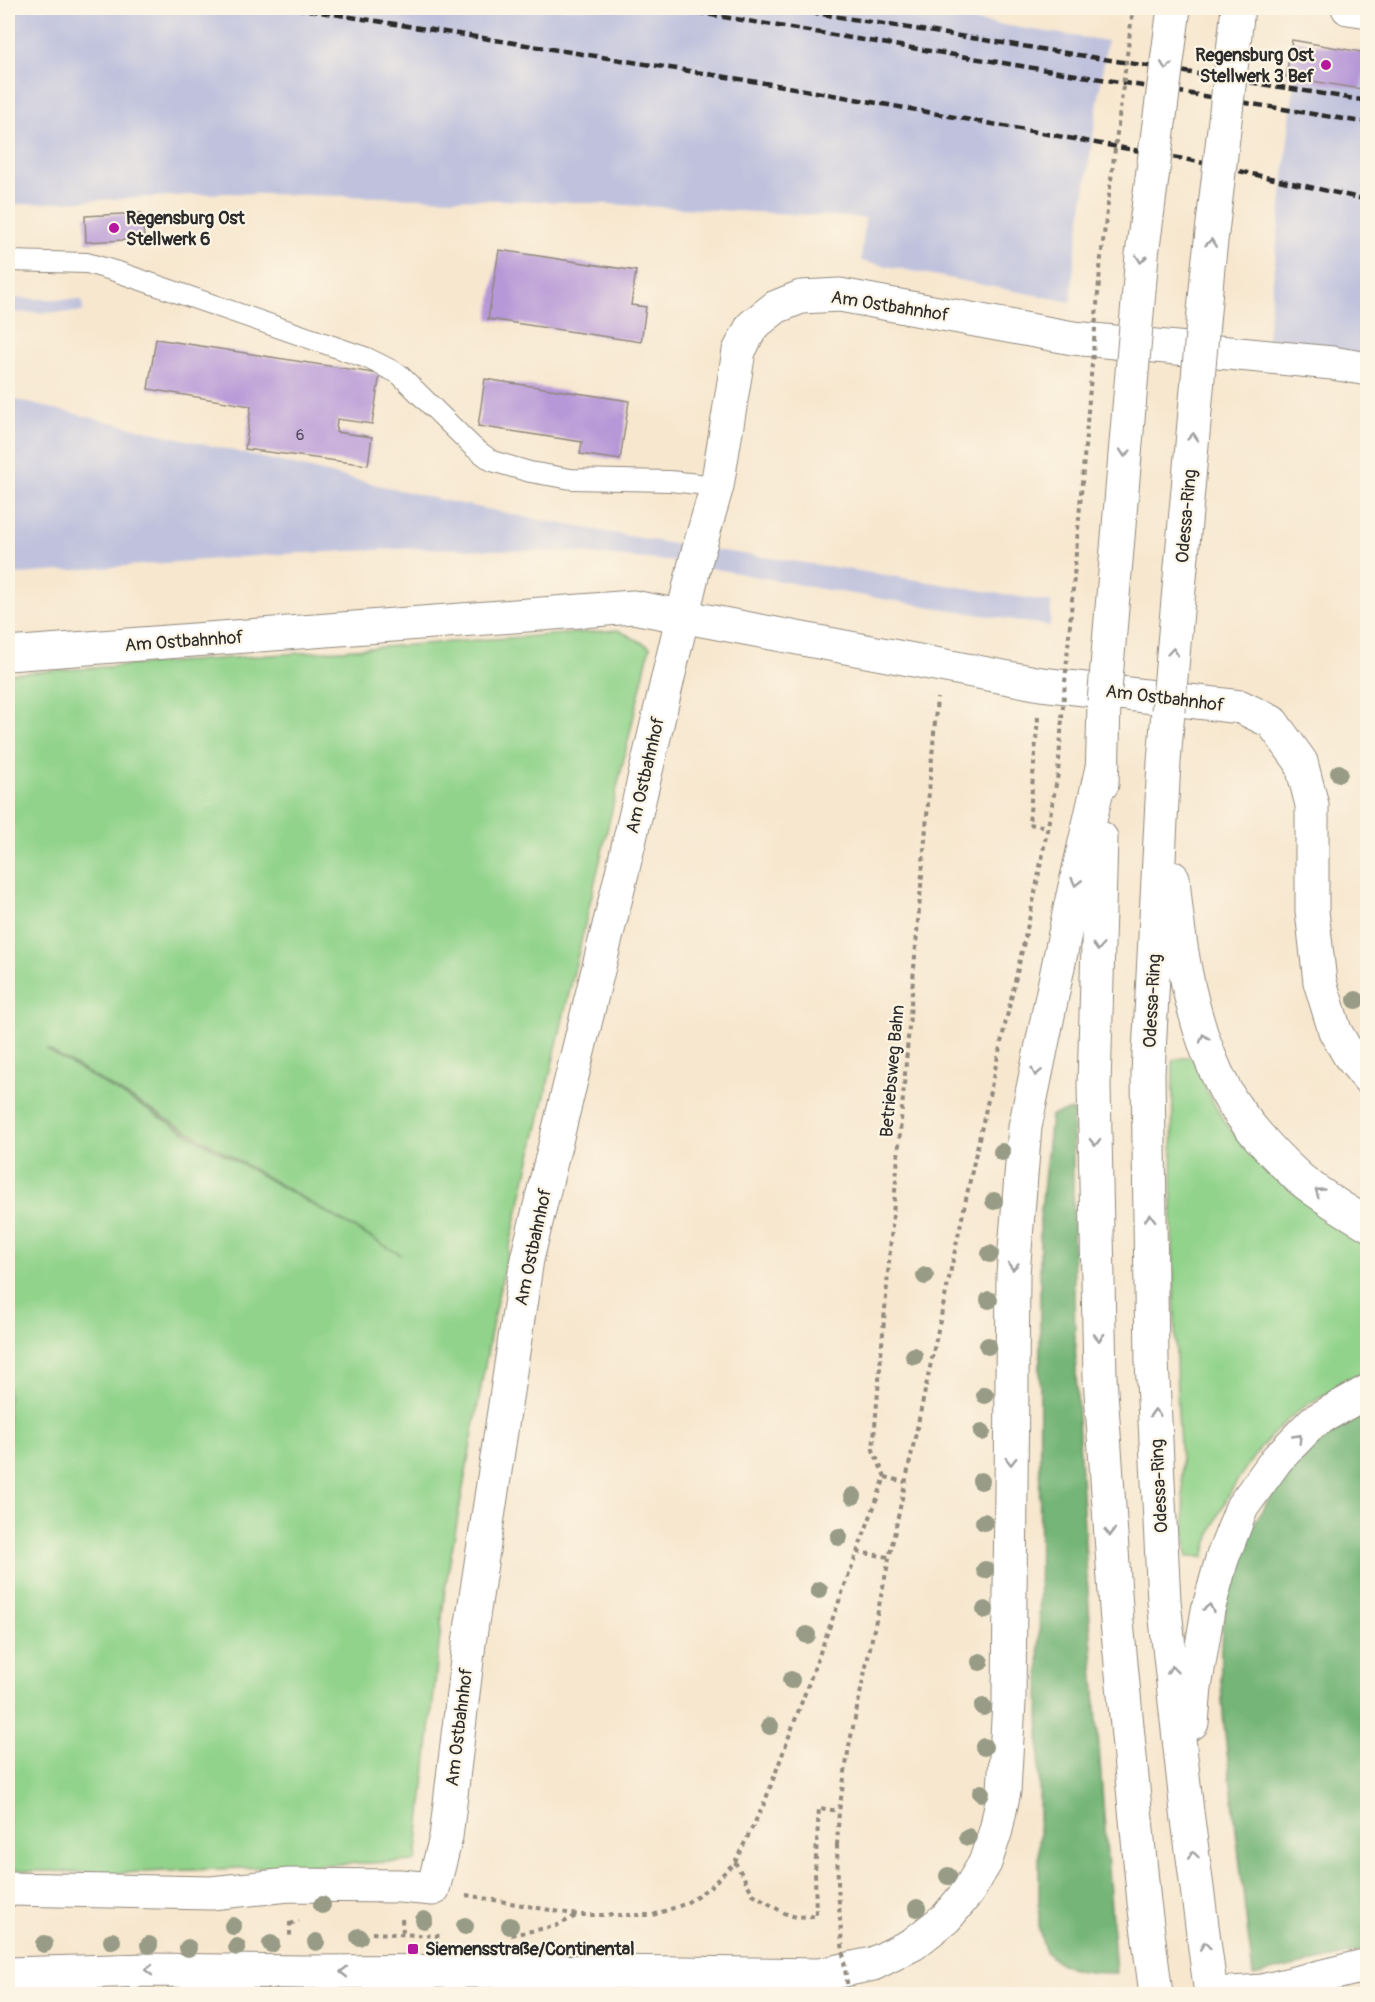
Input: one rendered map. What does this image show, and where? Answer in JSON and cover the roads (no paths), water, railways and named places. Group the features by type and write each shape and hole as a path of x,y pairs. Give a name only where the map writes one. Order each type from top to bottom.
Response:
{"main road":[{"path":"1156,1995 1144,1902 1117,1622 1100,1377 1094,1084 1104,702 1142,255 1174,8"},
{"name":"Odessa-Ring","path":"1211,1995 1187,1812 1164,1601 1152,1361 1148,1073 1168,711 1208,267 1238,8"},
{"path":"1348,8 1368,11"},
{"name":"Am Ostbahnhof","path":"8,1889 211,1893 289,1886 433,1888 446,1837 469,1643 527,1259 620,881 682,615 717,486 739,351 752,326 776,307 801,297 840,295 1073,338 1332,363 1368,369"},
{"name":"Am Ostbahnhof","path":"8,654 633,607 1041,684 1241,707 1272,722 1301,762 1312,805 1312,911 1320,982 1335,1031 1349,1055 1368,1078"},
{"path":"1164,762 1173,882 1185,971 1209,1052 1226,1091 1259,1138 1300,1178 1368,1224"},
{"path":"8,1974 147,1970 535,1971 819,1975 873,1964 913,1944 946,1918 967,1893 985,1863 996,1830 1004,1791 1009,1702 1013,1274 1025,1127 1103,763"},
{"path":"1187,1812 1195,1687 1208,1610 1222,1558 1242,1508 1277,1459 1313,1422 1368,1391"},
{"path":"1216,1995 1262,1991 1368,1965"},
{"path":"402,1972 768,1995"}],"lane":[{"path":"8,261 87,263 368,358 399,374 473,447 492,461 530,472 571,479 670,481 717,486"}],"railway":[{"path":"295,8 783,86 1194,161 1368,200"},
{"path":"669,8 1368,123"},
{"path":"783,8 1368,101"}],"place":[{"name":"Regensburg Ost Stellwerk 3 Bef","path":"1326,65"},
{"name":"Regensburg Ost Stellwerk 6","path":"114,228"},
{"name":"Siemensstraße/Continental","path":"413,1949"}]}
